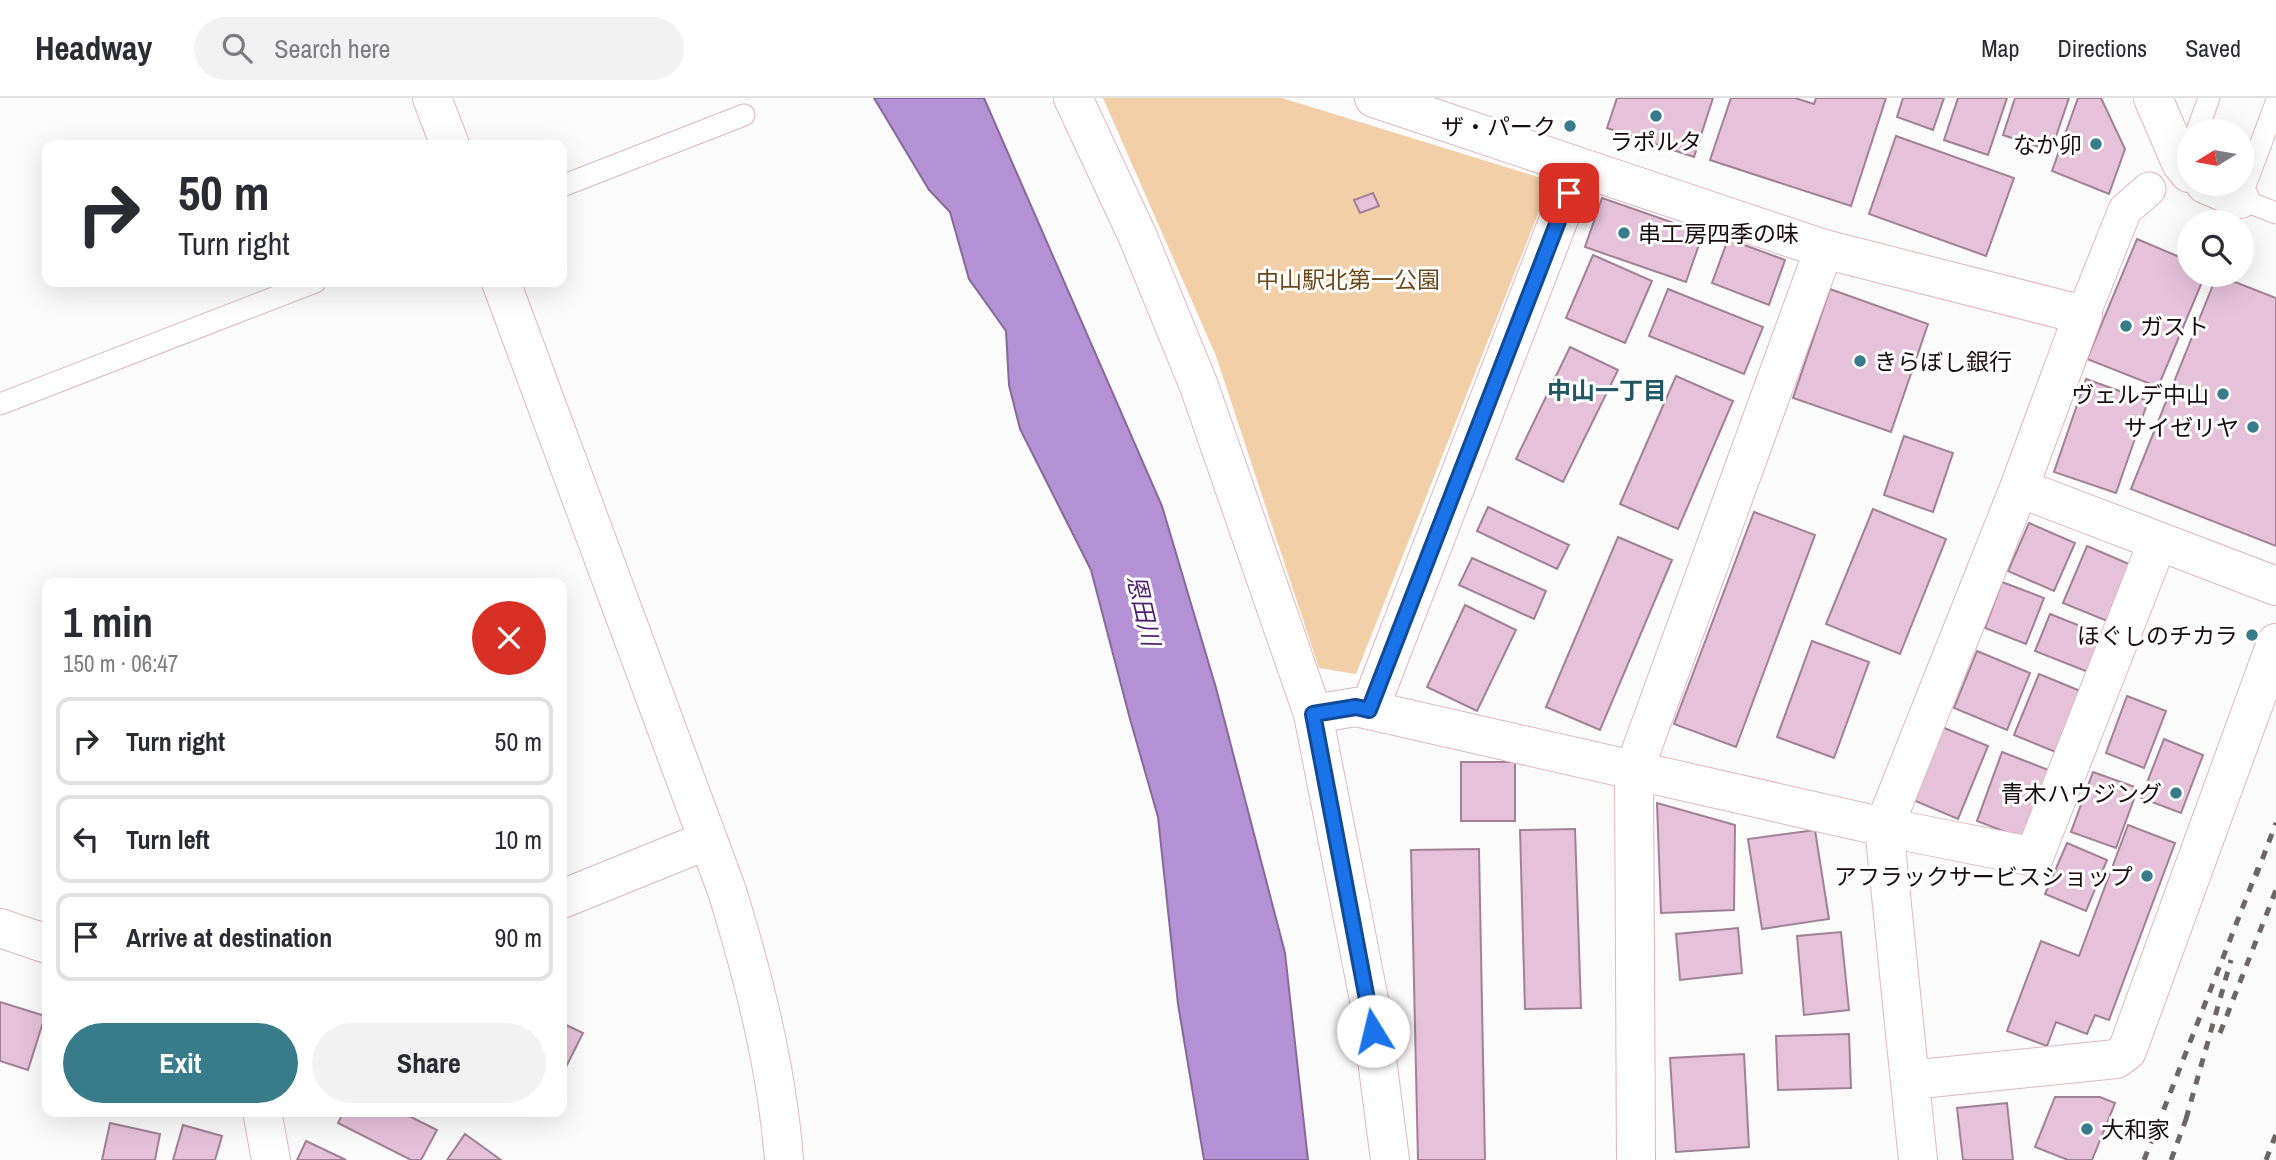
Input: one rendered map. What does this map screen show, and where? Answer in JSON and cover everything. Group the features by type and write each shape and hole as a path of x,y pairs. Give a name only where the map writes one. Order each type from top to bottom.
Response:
{"street":[{"path":"432,98 448,140"},
{"path":"1073,98 1138,237 1199,386 1313,714 1370,1005 1390,1160"},
{"path":"1374,98 1825,249 2083,315"},
{"path":"2153,98 2177,142"},
{"path":"1369,710 1579,167"},
{"path":"1918,1160 1884,827 2019,488 2125,211 2149,189"},
{"path":"2235,196 2240,199"},
{"path":"1636,1160 1634,770 1825,249"},
{"path":"503,287 727,891 749,962 771,1059 784,1160"},
{"path":"2019,488 2276,586"},
{"path":"1313,714 1356,707 1884,827 2034,858 2158,541"},
{"path":"1910,1080 2116,1059 2127,1051 2276,643"},
{"path":"567,897 708,840"},
{"path":"0,928 42,942"},
{"path":"262,1117 271,1160"}],"lane":[{"path":"2201,119 2209,98"},
{"path":"2276,103 2240,199 2276,213"},
{"path":"567,184 744,115"},
{"path":"0,404 302,287"}],"green space":[{"name":"中山駅北第一公園","path":"1103,98 1282,98 1551,181 1356,674 1319,668 1216,356"}],"water":[{"name":"恩田川","path":"874,98 984,98 1162,506 1216,688 1285,953 1308,1160 1204,1160 1178,1004 1158,817 1091,570 1020,429 1009,385 1006,331 969,279 950,212 929,190"}],"building":[{"path":"1617,98 1713,98 1694,157 1607,128"},
{"path":"1731,98 1795,98 1814,104 1816,98 1886,98 1851,206 1710,160"},
{"path":"1903,98 1944,98 1933,130 1897,117"},
{"path":"1958,98 2007,98 1988,155 1944,140"},
{"path":"2015,98 2069,98 2051,151 2003,135"},
{"path":"2078,98 2101,98 2125,149 2109,194 2052,171"},
{"path":"1896,136 2014,178 1986,256 1869,214"},
{"path":"1373,193 1379,206 1360,213 1354,200"},
{"path":"1602,198 1703,233 1686,282 1585,247"},
{"path":"1728,239 1785,260 1769,305 1712,283"},
{"path":"2137,239 2177,256 2177,287 2200,287 2158,387 2087,359"},
{"path":"1593,255 1652,281 1625,343 1566,318"},
{"name":"ヴェルデ中山","path":"2212,287 2248,287 2276,298 2276,546 2131,489"},
{"path":"1668,289 1763,327 1744,374 1649,336"},
{"name":"きらぼし銀行","path":"1830,289 1928,324 1891,432 1793,398"},
{"path":"1570,347 1618,370 1563,482 1516,459"},
{"path":"1676,376 1733,401 1678,529 1620,504"},
{"path":"2086,379 2148,401 2116,493 2054,472"},
{"path":"1904,436 1953,453 1933,512 1884,495"},
{"path":"1488,507 1569,545 1557,569 1477,531"},
{"path":"1873,509 1946,539 1900,654 1826,624"},
{"path":"1754,512 1815,535 1736,747 1674,724"},
{"path":"2029,523 2075,543 2054,591 2008,571"},
{"path":"1618,537 1672,560 1600,730 1546,707"},
{"path":"2087,546 2136,567 2112,623 2063,603"},
{"path":"1472,558 1546,591 1534,619 1459,585"},
{"path":"2002,582 2044,598 2026,644 1985,628"},
{"path":"1465,605 1516,630 1477,711 1427,687"},
{"path":"2050,614 2108,637 2093,674 2035,651"},
{"path":"1812,641 1869,662 1834,758 1777,737"},
{"path":"1977,651 2030,673 2007,730 1954,708"},
{"path":"2039,674 2083,692 2058,753 2014,735"},
{"path":"2127,696 2166,711 2144,768 2106,753"},
{"path":"1942,727 1988,746 1958,819 1913,800"},
{"path":"2164,739 2203,755 2181,813 2141,798"},
{"path":"2002,752 2051,771 2026,840 1977,821"},
{"path":"1461,762 1515,762 1515,821 1461,821"},
{"path":"2093,772 2138,788 2116,848 2071,832"},
{"path":"1657,803 1735,825 1734,910 1661,913"},
{"path":"2128,825 2175,843 2109,1020 2095,1015 2087,1034 2056,1022 2047,1046 2007,1031 2041,941 2079,956"},
{"path":"1575,829 1581,1008 1525,1009 1520,830"},
{"path":"1815,830 1829,919 1762,929 1748,839"},
{"path":"2067,843 2107,860 2086,911 2045,894"},
{"path":"1479,849 1485,1160 1418,1160 1411,850"},
{"path":"1738,928 1742,973 1680,980 1676,934"},
{"path":"1841,932 1849,1010 1804,1015 1797,936"},
{"path":"0,1002 42,1015 42,1026 28,1070 0,1061"},
{"path":"567,1025 583,1033 567,1065"},
{"path":"1849,1034 1851,1088 1778,1090 1776,1036"},
{"path":"1744,1054 1749,1147 1676,1152 1670,1058"},
{"path":"2055,1097 2100,1097 2115,1103 2092,1160 2068,1160 2035,1147"},
{"path":"2007,1103 2013,1160 1963,1160 1957,1108"},
{"path":"341,1117 411,1117 437,1130 421,1160 411,1160 338,1123"},
{"path":"110,1123 160,1134 155,1160 102,1160"},
{"path":"183,1125 222,1136 215,1160 173,1160"},
{"path":"465,1134 501,1160 447,1160"},
{"path":"306,1141 346,1160 297,1160"}],"railway":[{"path":"2256,876 2276,823"},
{"path":"2144,1160 2258,868"},
{"path":"2220,1033 2276,890"},
{"path":"2186,1119 2231,960"},
{"path":"2171,1160 2189,1111"},
{"path":"2266,1160 2276,1134"}],"place":[{"name":"ラポルタ","path":"1656,116"},
{"name":"ザ・パーク","path":"1570,126"},
{"name":"なか卯","path":"2096,144"},
{"name":"串工房四季の味","path":"1624,233"},
{"name":"ガスト","path":"2126,326"},
{"name":"きらぼし銀行","path":"1860,361"},
{"name":"ヴェルデ中山","path":"2223,394"},
{"name":"サイゼリヤ","path":"2253,427"},
{"name":"ほぐしのチカラ","path":"2252,635"},
{"name":"青木ハウジング","path":"2176,793"},
{"name":"アフラックサービスショップ","path":"2147,876"},
{"name":"大和家","path":"2087,1129"}],"district":[{"name":"中山一丁目","path":"1607,390"}],"route":[{"path":"1373,1031 1313,714 1356,707 1369,710 1569,193"}]}
